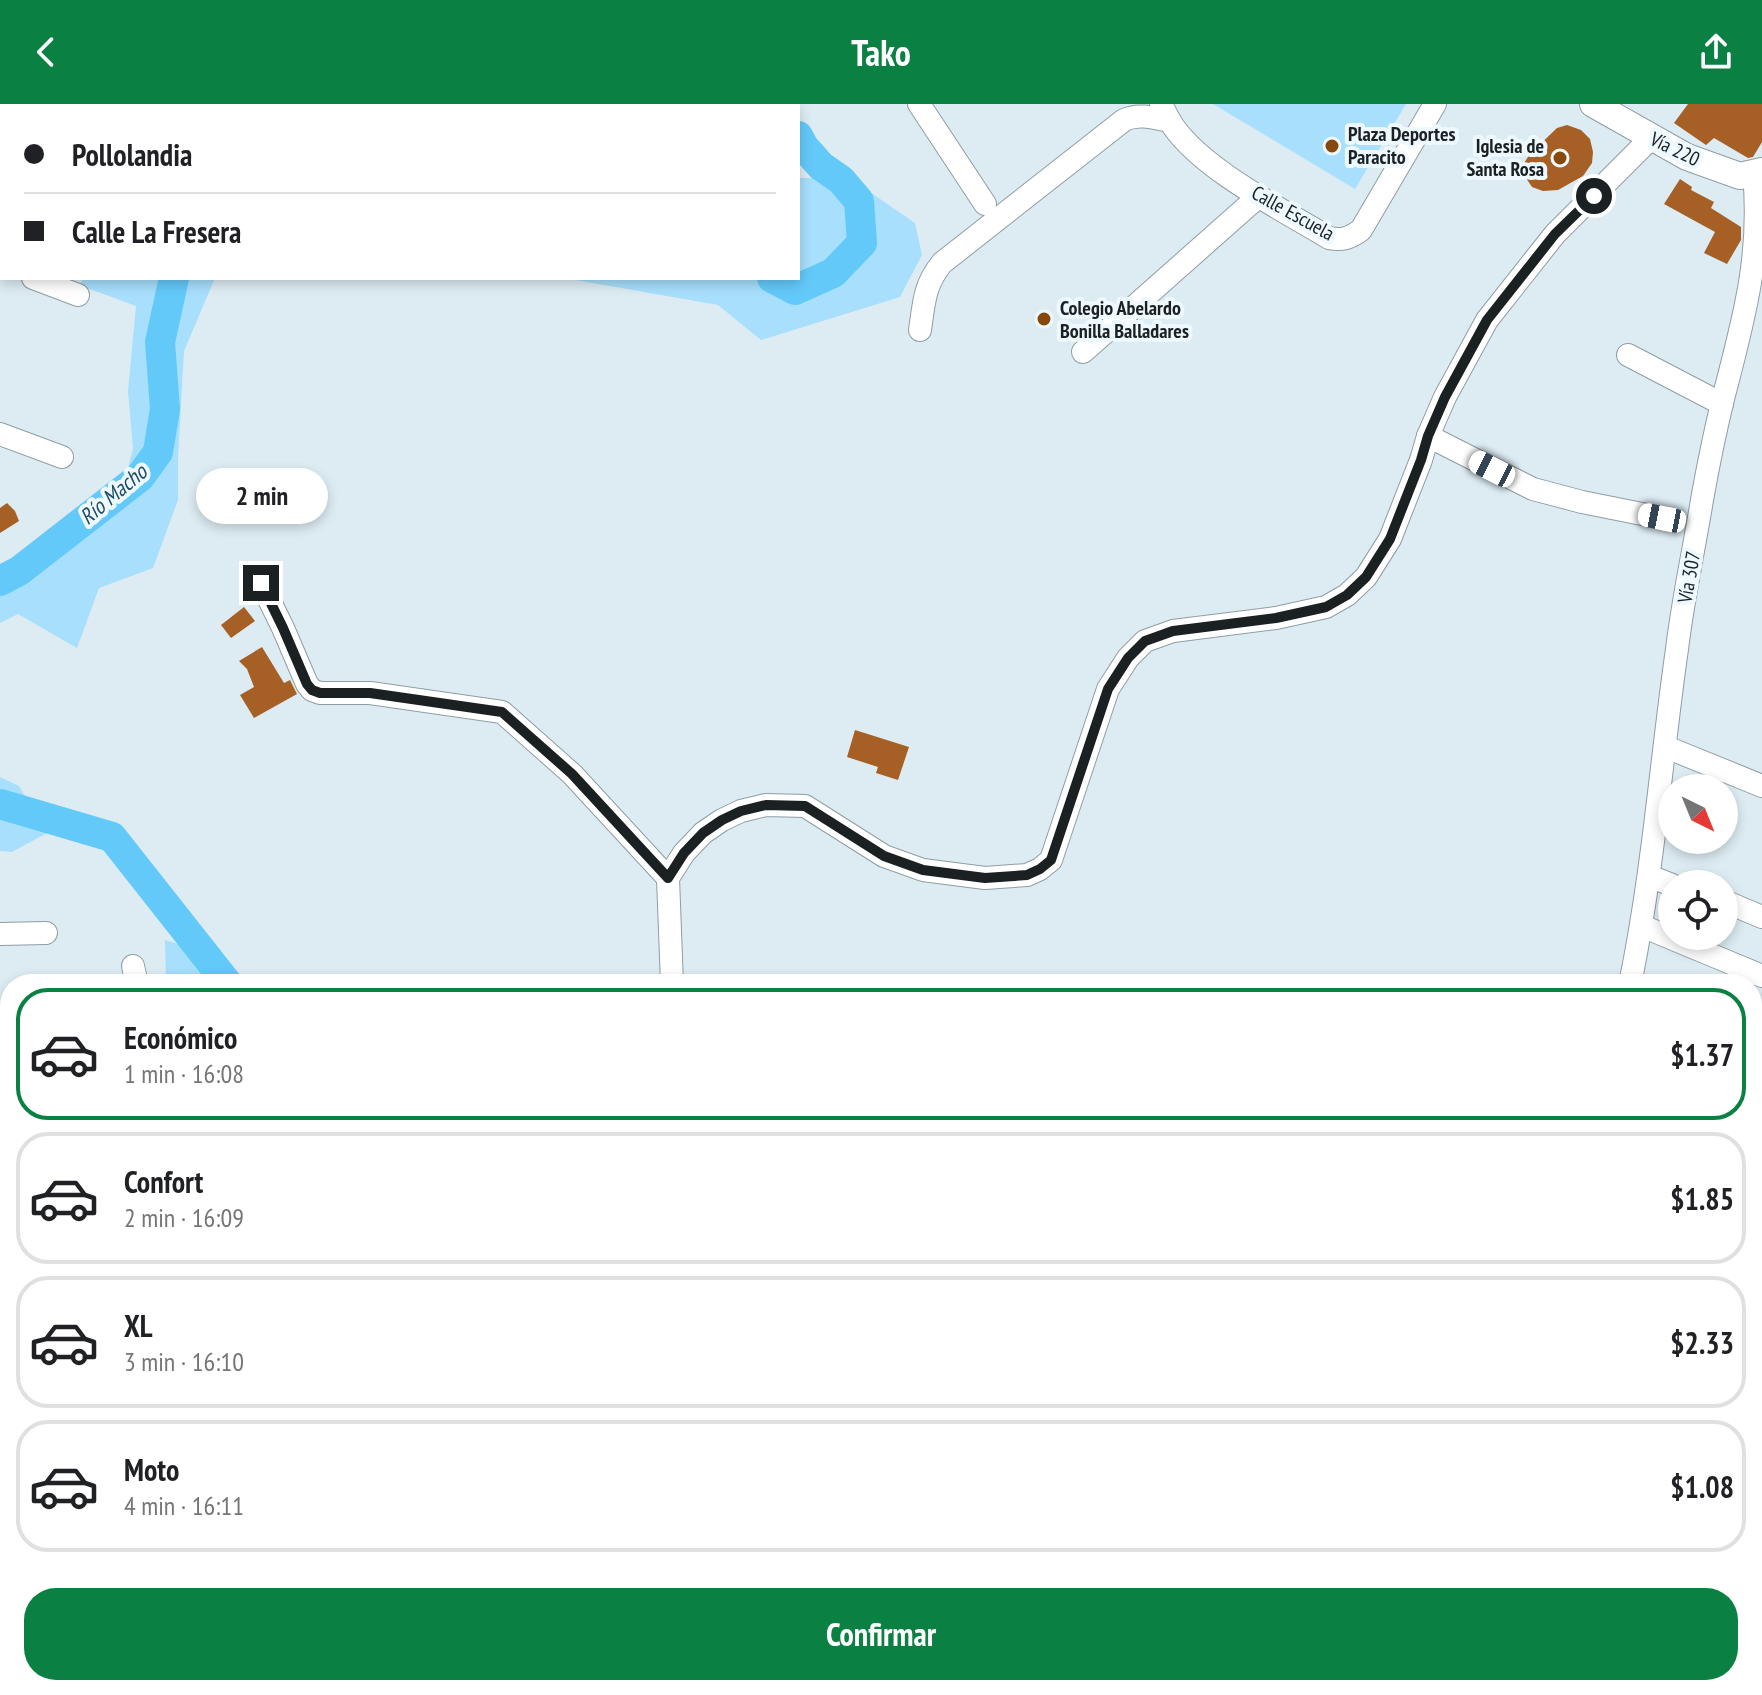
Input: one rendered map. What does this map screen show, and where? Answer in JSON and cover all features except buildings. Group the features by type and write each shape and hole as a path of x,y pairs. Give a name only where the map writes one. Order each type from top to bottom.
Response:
{"main road":[{"name":"Vía 220","path":"1593,104 1638,122 1687,157 1740,176 1758,172"}],"street":[{"path":"919,104 985,204"},
{"name":"Calle Escuela","path":"1165,113 1193,148 1216,168 1329,238 1339,240 1352,237 1361,230 1435,104"},
{"path":"920,330 926,289 942,263 1124,120 1132,116 1165,113"},
{"path":"672,974 668,878 684,853 703,833 741,811 766,805 805,806 884,856 923,870 985,878 1027,875 1051,860 1108,689 1128,658 1145,641 1173,631 1276,618 1326,607 1347,595 1366,577 1390,539 1445,397 1487,320 1638,122"},
{"name":"Vía 307","path":"1632,974 1649,876 1677,647 1704,492 1722,404 1752,292 1758,237 1758,172"},
{"path":"1083,352 1259,196"},
{"path":"38,280 78,295"},
{"path":"1628,355 1722,404"},
{"path":"0,434 62,457"},
{"path":"1428,436 1533,489 1662,518"},
{"path":"261,583 312,690 320,693 370,693 502,712 572,774 668,878"},
{"path":"1666,747 1762,786"},
{"path":"1649,876 1658,880"},
{"path":"1738,907 1762,917"},
{"path":"1642,926 1757,974"},
{"path":"0,934 46,933"}],"shaded area":[{"name":"Plaza Deportes Paracito","path":"1213,104 1406,104 1355,189"},
{"path":"800,178 837,178 867,190 915,223 922,255 900,297 761,340 718,305 575,280 800,280"},
{"path":"83,280 214,280 184,351 178,500 153,568 99,588 77,648 18,614 0,623 0,576 45,559 90,530 124,483 133,449 128,391 136,306 79,285"},
{"path":"0,777 19,786 47,833 12,852 0,851"},
{"path":"165,940 188,947 208,974 166,974"}],"waterway":[{"name":"Río Macho","path":"776,280 795,290 833,273 862,243 859,201 841,180 821,166 800,140"},
{"name":"Río Macho","path":"0,581 19,571 140,477 158,452 165,409 160,342 174,280"},
{"name":"Río Macho","path":"0,804 112,837 220,974"}],"place":[{"name":"Plaza Deportes Paracito","path":"1332,146"},
{"name":"Iglesia de Santa Rosa","path":"1560,158"},
{"name":"Colegio Abelardo Bonilla Balladares","path":"1044,319"}],"route":[{"path":"261,583 312,690 320,693 370,693 502,712 572,774 668,878 684,853 703,833 741,811 766,805 805,806 884,856 923,870 985,878 1027,875 1051,860 1108,689 1128,658 1145,641 1173,631 1276,618 1326,607 1347,595 1366,577 1390,539 1445,397 1487,320 1555,234 1594,196"}]}
